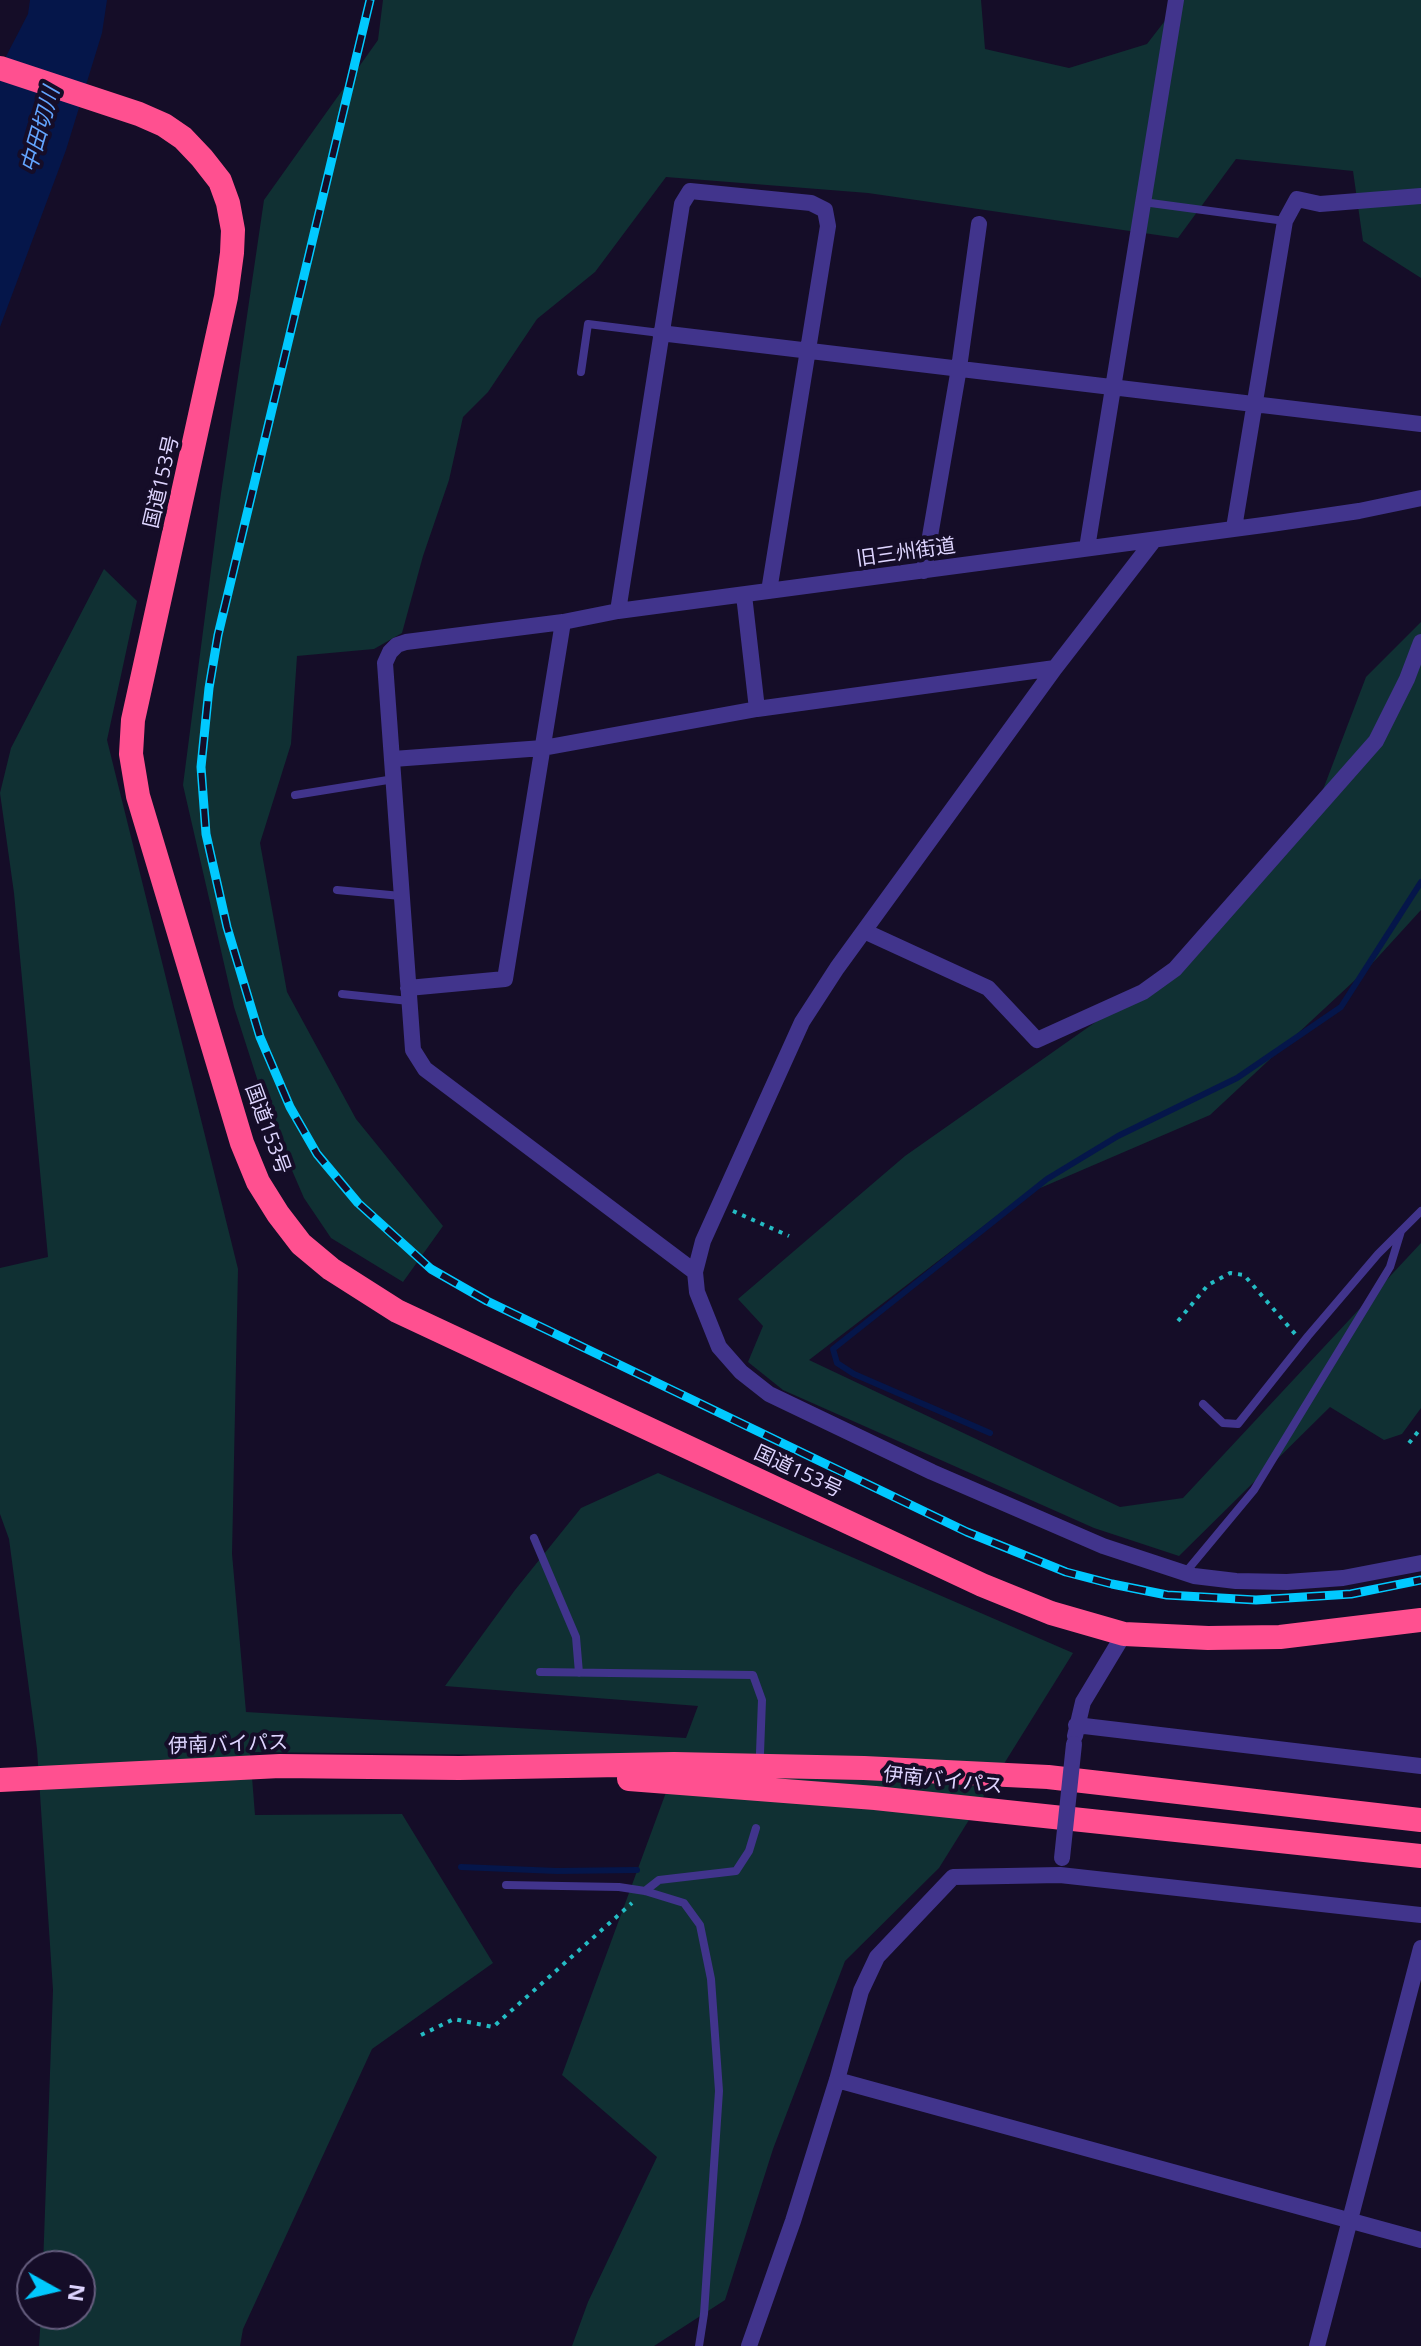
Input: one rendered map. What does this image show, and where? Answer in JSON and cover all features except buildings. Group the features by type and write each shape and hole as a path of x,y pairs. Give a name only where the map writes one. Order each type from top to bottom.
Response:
{"highway":[{"name":"国道153号","path":"0,68 164,125 183,138 202,158 220,181 228,203 233,230 226,297 133,720 131,754 138,796 242,1143 258,1182 301,1244 331,1269 411,1318 982,1585 1051,1613 1124,1634 1208,1638 1280,1637 1421,1620"},
{"name":"伊南バイパス","path":"0,1780 280,1766 459,1768 674,1764 864,1768 1048,1777 1421,1820"},
{"name":"伊南バイパス","path":"459,1768 875,1798 1421,1856"}],"street":[{"path":"1087,548 1176,0"},
{"path":"618,611 682,204 690,191 811,203 825,210 828,226 769,591"},
{"path":"1234,528 1285,221 1297,199 1320,204 1421,196"},
{"path":"924,571 959,368 979,224"},
{"path":"660,333 1421,424"},
{"name":"旧三州街道","path":"393,759 385,663 397,645 563,622 618,611 1359,511 1421,498"},
{"path":"1154,540 1055,668 864,931 802,1022 703,1241 695,1272 697,1292 719,1347 741,1372 769,1394 932,1472 1103,1546 1185,1573 1236,1581 1287,1582 1343,1578 1421,1563"},
{"path":"744,595 757,709"},
{"path":"409,994 505,979 563,622"},
{"path":"864,931 988,988 1037,1040 1143,992 1175,969 1376,741 1407,679 1421,642"},
{"path":"695,1272 425,1069 413,1050 393,759 543,748 757,709 1055,668"},
{"path":"1061,1866 1076,1725 1083,1702 1124,1634"},
{"path":"1076,1725 1421,1766"},
{"path":"749,2346 793,2221 861,1991 877,1957 953,1877 1061,1866 1421,1915"},
{"path":"1317,2346 1421,1948"},
{"path":"837,2080 1421,2240"}],"lane":[{"path":"1142,202 1285,221"},
{"path":"581,372 588,324 660,333"},
{"path":"295,795 394,779"},
{"path":"337,890 402,896"},
{"path":"342,994 409,994"},
{"path":"1203,1404 1223,1423 1238,1424 1378,1254 1421,1211"},
{"path":"1185,1573 1254,1490 1390,1267 1401,1231"},
{"path":"534,1538 576,1637 579,1673"},
{"path":"540,1672 753,1675 762,1700 760,1753"},
{"path":"645,1891 659,1880 736,1871 749,1851 756,1828"},
{"path":"506,1885 619,1887 645,1891 684,1903 700,1925 711,1979 719,2091 704,2314 699,2346"}],"path":[{"path":"720,1206 789,1236"},
{"path":"1178,1321 1208,1285 1230,1273 1244,1275 1302,1343"},
{"path":"1409,1443 1421,1428"},
{"path":"421,2035 454,2019 493,2027 645,1891"}],"green space":[{"path":"383,0 981,0 985,49 1069,68 1147,44 1181,0 1421,0 1421,278 1363,241 1353,171 1236,159 1178,238 868,193 666,177 595,272 537,319 488,392 463,417 449,480 423,556 402,633 374,649 297,656 291,744 260,843 287,992 356,1119 443,1226 403,1282 331,1238 304,1198 271,1122 234,1007 183,785 221,493 264,200 378,40"},
{"path":"104,569 137,601 107,740 238,1269 232,1554 246,1712 686,1738 698,1706 445,1686 515,1590 581,1508 658,1473 1073,1653 939,1868 845,1961 773,2149 725,2300 654,2346 572,2346 588,2302 657,2157 562,2075 679,1757 250,1752 255,1815 402,1814 493,1963 372,2049 243,2329 240,2346 39,2346 40,2330 96,2330 96,2250 44,2250 53,1990 37,1749 9,1539 0,1514 0,1268 48,1257 14,893 0,793 11,748"},
{"path":"1421,622 1421,910 1368,968 1210,1115 1024,1195 809,1360 1120,1507 1183,1498 1421,1243 1421,1408 1402,1434 1384,1440 1330,1407 1179,1556 1094,1528 783,1390 748,1362 763,1326 738,1299 905,1156 1208,943 1316,808 1366,677"}],"water":[{"name":"中田切川","path":"30,0 107,0 102,33 66,150 0,327 0,68 28,14"}],"waterway":[{"path":"990,1433 854,1374 837,1363 833,1349 1047,1179 1118,1136 1237,1078 1341,1007 1421,882"},
{"path":"461,1867 637,1870"}],"railway":[{"path":"370,0 218,635 201,767 206,834 227,927 260,1037 290,1107 317,1154 358,1203 431,1269 487,1301 967,1532 1066,1572 1167,1595 1256,1600 1351,1594 1421,1580"}]}
